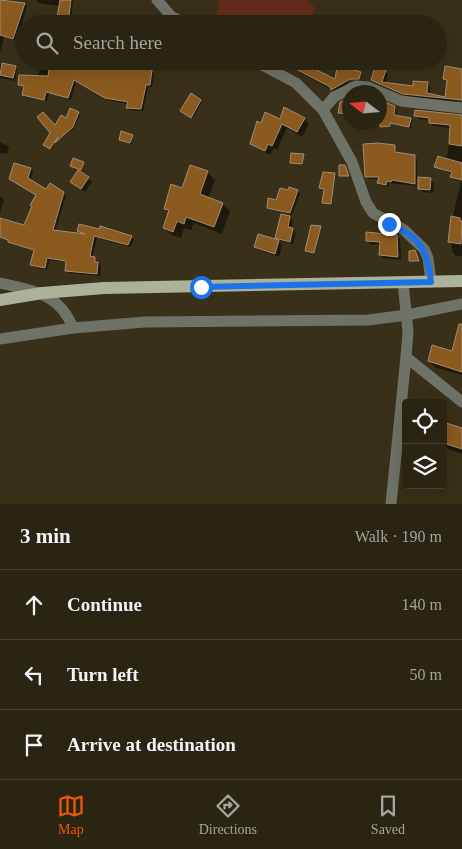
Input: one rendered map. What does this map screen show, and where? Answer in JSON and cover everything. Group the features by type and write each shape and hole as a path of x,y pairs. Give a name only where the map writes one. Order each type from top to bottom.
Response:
{"main road":[{"path":"0,300 42,293 104,288 462,281"}],"street":[{"path":"157,0 171,15"},
{"path":"272,70 296,83 323,110 352,162 366,202 373,213 403,229 424,249 428,258 431,282"},
{"path":"323,110 334,96 356,86 368,87 401,101 462,108"},
{"path":"391,504 406,357 407,315 404,282"},
{"path":"0,283 42,293 68,315 73,328"},
{"path":"0,339 73,328 145,322 368,320 407,315 462,304"},
{"path":"406,357 462,402"}],"shaded area":[{"path":"220,0 306,0 315,7 313,15 216,15"}],"building":[{"path":"0,0 25,3 21,15 15,15 13,39 0,35"},
{"path":"60,0 71,0 69,15 58,15"},
{"path":"2,63 15,66 13,78 0,75"},
{"path":"447,66 462,69 462,100 403,94 387,87 387,85 371,80 374,70 386,70 382,82 413,86 413,81 428,82 427,93 445,97 447,80 443,79"},
{"path":"49,70 152,70 150,85 146,85 141,109 126,108 128,102 105,98 74,80 68,98 46,92 44,100 22,95 24,86 18,85 19,75 48,76"},
{"path":"298,70 316,70 335,79 336,70 361,72 359,79 350,79 331,90 330,87"},
{"path":"191,93 201,100 191,118 180,111"},
{"path":"342,101 342,113 338,113 340,102"},
{"path":"387,103 395,106 394,115 411,118 409,127 390,123 390,126 387,126"},
{"path":"284,107 305,118 297,132 282,124 272,146 268,144 265,151 250,144 257,121 261,123 265,112 280,119"},
{"path":"70,108 79,112 73,127 55,143 58,137 50,149 43,145 50,133 37,117 43,112 55,125 61,115 66,118"},
{"path":"415,110 462,115 462,146 449,144 450,125 429,123 429,118 414,116"},
{"path":"121,131 133,135 130,143 119,140"},
{"path":"363,144 395,145 395,152 415,155 415,184 392,180 391,182 387,181 386,185 377,183 379,177 365,177"},
{"path":"291,153 304,154 302,164 290,163"},
{"path":"438,156 462,163 462,180 450,177 452,172 434,167"},
{"path":"73,158 84,162 81,170 70,166"},
{"path":"14,163 31,168 28,178 46,189 50,183 64,192 53,230 85,234 77,231 79,224 99,229 100,226 132,236 128,245 94,236 90,256 95,257 95,262 98,262 97,274 65,271 66,261 47,258 45,268 30,265 34,250 8,242 8,240 0,237 0,218 24,225 32,206 30,205 36,195 9,179"},
{"path":"190,165 208,171 200,194 223,203 214,227 186,217 184,224 177,221 173,232 163,228 169,210 164,209 171,184 182,188"},
{"path":"339,165 345,165 349,176 339,176"},
{"path":"78,170 89,177 81,189 70,182"},
{"path":"323,172 335,173 331,204 322,203 324,189 319,188"},
{"path":"418,177 431,178 430,190 418,189"},
{"path":"289,187 298,190 290,213 267,208 268,198 276,200 280,188 288,190"},
{"path":"281,214 290,216 288,227 293,228 290,242 275,238"},
{"path":"451,216 460,218 460,221 462,221 461,244 448,242"},
{"path":"311,225 321,226 314,253 305,251"},
{"path":"366,232 397,235 398,257 379,255 380,242 366,241"},
{"path":"258,234 279,240 275,254 254,247"},
{"path":"415,250 419,261 409,261 409,251"},
{"path":"459,324 462,324 462,372 428,361 432,345 452,351"},
{"path":"447,423 462,428 462,449 447,444"}],"route":[{"path":"201,287 431,282 428,258 424,249 403,229 389,224"}]}
